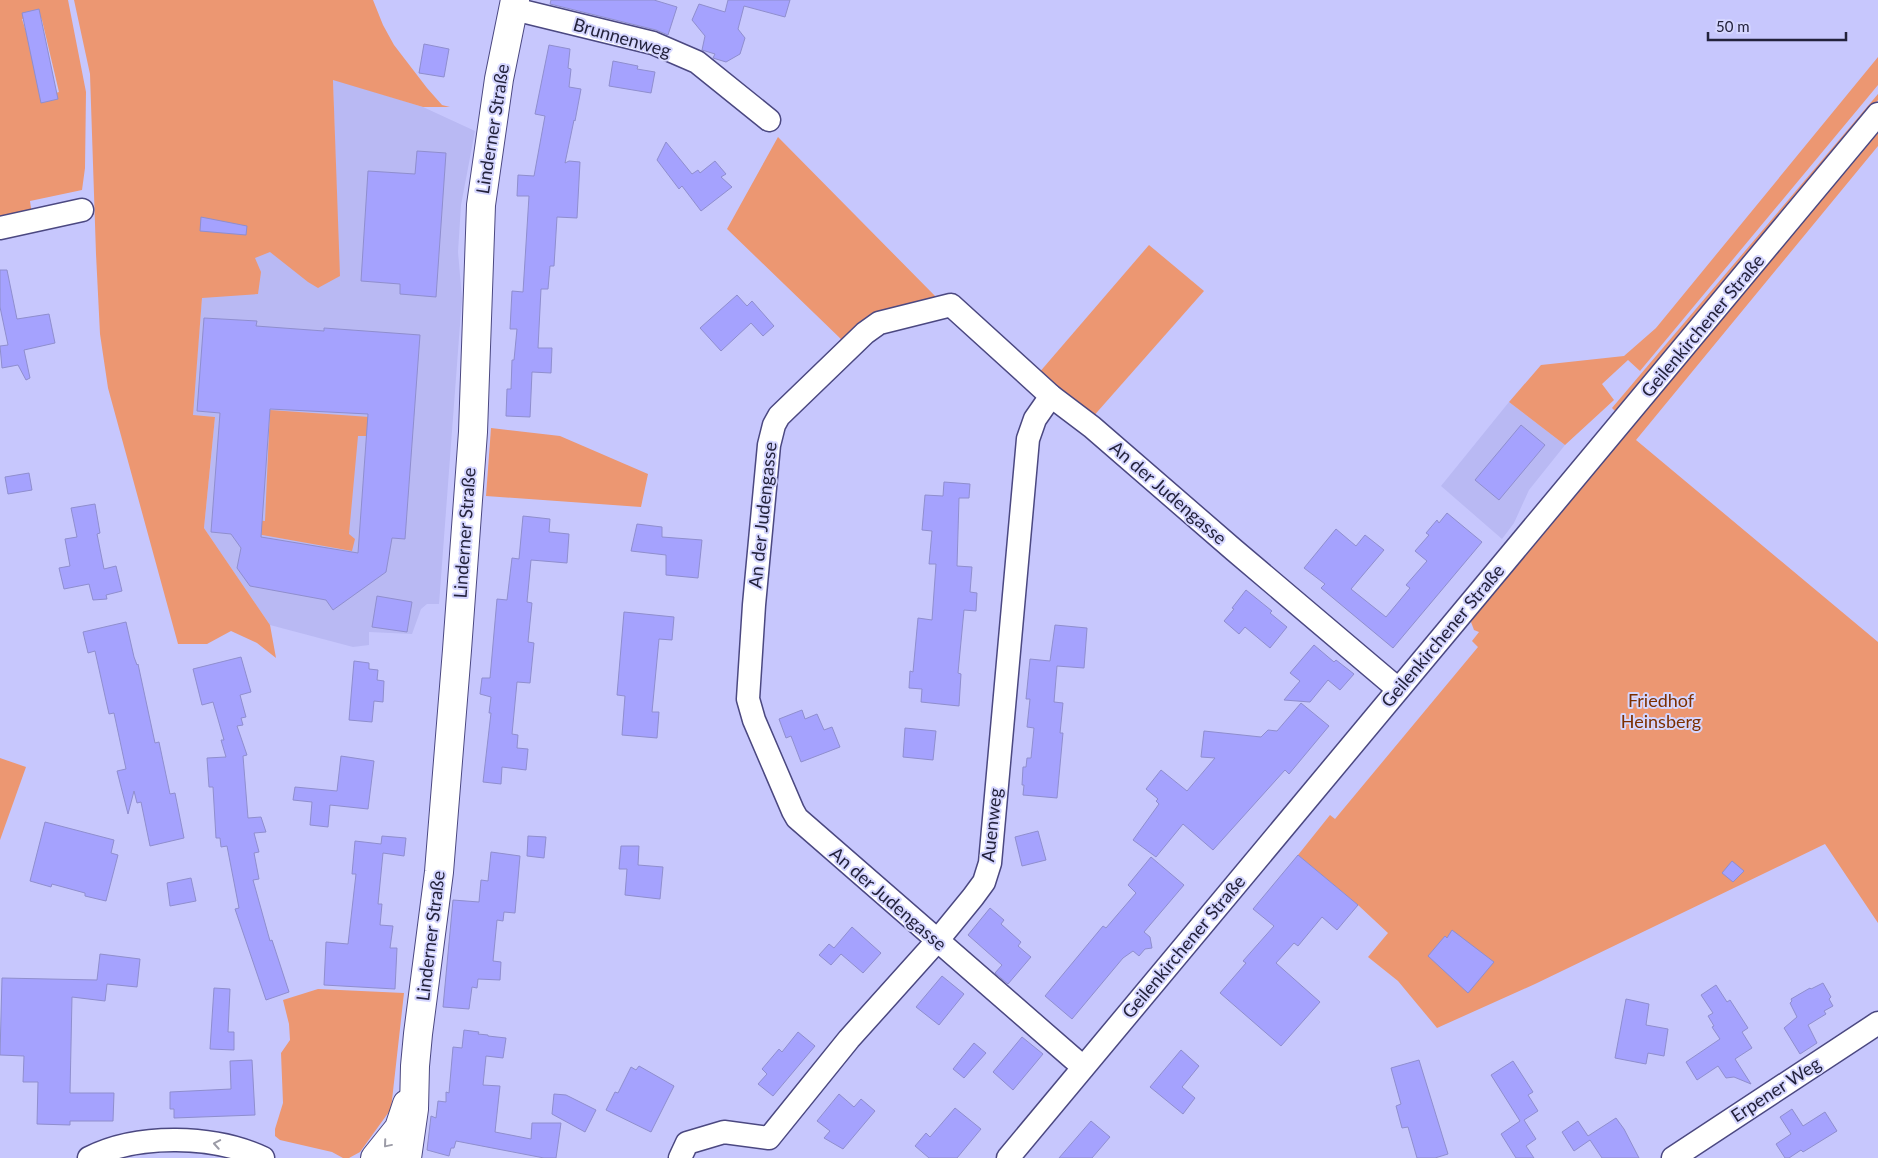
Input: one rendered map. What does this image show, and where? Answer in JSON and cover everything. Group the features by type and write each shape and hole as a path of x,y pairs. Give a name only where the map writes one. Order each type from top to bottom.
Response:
{"main road":[{"name":"Linderner Straße","path":"374,1158 399,1128 407,1103 415,1066 439,872 473,432 481,205 499,80 515,4"},
{"name":"Linderner Straße","path":"407,1158 414,1109 415,1066"}],"street":[{"name":"Brunnenweg","path":"515,4 653,43 697,62 769,120"},
{"name":"Geilenkirchener Straße","path":"1008,1158 1398,689 1746,275 1878,114"},
{"path":"0,228 82,210"},
{"name":"An der Judengasse","path":"1083,1067 797,818 754,720 748,699 754,605 769,445 774,425 779,416 865,333 878,323 950,305 1051,396 1092,427 1398,689"},
{"name":"Auenweg","path":"680,1158 687,1143 724,1132 769,1138 849,1039 937,941 984,882 990,863 1028,438 1035,419 1051,396"},
{"name":"Erpener Weg","path":"1673,1158 1878,1023"},
{"path":"89,1158 122,1146 193,1141 235,1147 263,1158"}],"shaded area":[{"path":"333,79 423,107 475,131 461,205 458,252 462,298 439,604 427,604 421,609 412,634 369,632 369,645 353,647 270,625 204,528 215,417 192,416 202,297 201,249 338,243"},
{"path":"1509,402 1565,445 1529,490 1514,523 1502,539 1441,486"}],"green space":[{"path":"0,0 68,0 86,92 85,168 82,190 30,201 32,215 0,221","holes":["39,14 59,92 47,96 22,19"]},
{"path":"74,0 373,0 383,25 394,45 442,105 450,107 423,107 333,80 340,276 318,288 270,252 255,258 261,272 258,294 202,298 193,415 215,417 204,528 270,625 276,658 257,643 231,631 207,644 178,644 108,388 100,334 90,74"},
{"path":"1878,57 1878,85 1640,371 1628,360 1602,384 1614,400 1565,445 1509,402 1541,365 1624,356 1656,328"},
{"path":"1878,94 1878,100 1685,331 1615,411 1612,408"},
{"name":"Friedhof Heinsberg","path":"1878,133 1878,146 1636,440 1878,642 1878,923 1825,844 1535,984 1437,1028 1398,981 1368,957 1388,933 1358,905 1298,855 1330,815 1335,819 1478,647 1472,641 1479,632 1474,630 1471,622 1473,616"},
{"path":"778,137 939,300 872,315 859,322 844,342 727,229"},
{"path":"1149,245 1204,291 1091,419 1038,374"},
{"path":"270,410 384,418 383,436 358,436 349,534 355,539 352,551 251,533 254,520 265,521"},
{"path":"491,428 560,436 648,474 641,507 486,496"},
{"path":"0,758 26,767 0,840"},
{"path":"318,989 404,993 391,1109 360,1152 349,1158 343,1158 332,1152 280,1140 275,1136 275,1129 283,1103 281,1053 290,1040 289,1024 283,1000"}],"building":[{"path":"551,0 654,0 677,7 668,35 656,30 550,4"},
{"path":"728,0 790,0 785,17 744,6 738,29 745,38 740,54 726,62 713,58 715,54 702,50 705,36 692,20 699,4 725,12"},
{"path":"39,9 58,99 41,103 22,13"},
{"path":"424,44 449,49 444,77 419,73"},
{"path":"549,45 570,49 568,68 571,69 569,87 581,89 565,163 569,161 580,162 577,218 557,217 554,266 550,266 548,289 541,289 538,348 552,348 551,373 532,372 530,417 506,416 507,389 511,389 512,360 514,360 517,329 510,329 512,291 523,292 529,196 517,196 518,175 534,176 545,116 535,114"},
{"path":"613,61 638,66 637,69 655,72 651,93 609,86"},
{"path":"666,142 692,174 698,170 700,173 715,161 726,174 721,177 732,187 701,211 682,186 679,189 657,160"},
{"path":"417,151 446,153 436,297 400,294 400,284 361,281 368,171 415,174"},
{"path":"201,217 247,226 246,235 200,231"},
{"path":"0,270 7,270 17,319 49,314 55,343 24,350 30,378 26,380 18,365 2,368 0,346 8,345 0,307"},
{"path":"737,295 747,306 752,301 774,326 763,336 751,323 721,351 700,328"},
{"path":"204,318 257,321 256,326 324,331 324,328 420,335 405,539 392,538 386,572 333,610 326,600 250,586 237,568 241,548 231,534 211,532 220,413 197,411","holes":["270,409 368,414 358,553 261,537"]},
{"path":"1521,425 1545,445 1499,500 1475,480"},
{"path":"29,473 32,490 8,494 5,477"},
{"path":"944,482 970,484 969,498 959,498 957,566 972,567 970,592 977,593 976,611 964,610 958,673 961,674 959,706 921,702 922,689 909,688 910,671 913,672 918,618 932,620 936,564 929,564 932,531 922,530 925,495 943,496"},
{"path":"95,504 100,533 97,534 104,569 116,566 122,591 106,595 107,599 93,600 89,584 64,589 59,568 70,566 65,539 77,537 71,508"},
{"path":"1447,513 1482,542 1393,648 1321,588 1325,584 1304,568 1336,529 1356,546 1365,535 1384,550 1351,589 1386,617 1410,588 1406,585 1427,561 1415,551 1429,535 1426,533 1437,520 1439,523"},
{"path":"523,516 550,519 549,532 569,534 567,563 531,560 527,602 532,603 528,642 534,643 530,683 517,682 512,734 518,735 517,748 528,749 526,770 502,767 501,784 483,782 491,697 480,694 482,678 490,678 497,599 507,600 512,558 519,559"},
{"path":"637,524 662,527 662,537 702,540 698,578 666,575 666,555 631,551"},
{"path":"1246,590 1272,611 1270,613 1287,627 1270,648 1245,627 1239,634 1224,621"},
{"path":"377,596 412,602 407,632 372,627"},
{"path":"624,612 674,617 672,640 659,639 652,712 659,712 657,738 622,735 625,696 617,695"},
{"path":"126,622 134,657 138,664 155,743 159,742 170,794 175,793 184,838 150,846 141,802 137,803 134,791 128,814 117,771 126,769 114,713 109,714 95,651 88,653 83,632"},
{"path":"1055,625 1087,628 1084,668 1057,666 1054,702 1063,703 1060,733 1063,733 1057,798 1023,795 1024,785 1022,785 1023,767 1026,767 1027,758 1031,758 1034,728 1027,727 1030,699 1026,699 1030,659 1050,661"},
{"path":"1314,645 1334,662 1336,660 1354,674 1340,690 1328,680 1310,702 1284,700 1300,681 1290,673"},
{"path":"241,657 251,692 240,695 246,717 241,718 243,725 237,726 247,755 243,756 248,818 261,817 266,832 254,833 259,852 254,853 259,879 253,880 270,941 272,940 289,992 266,1000 235,909 239,908 227,846 221,847 220,838 216,838 213,787 209,787 207,758 226,757 221,740 224,740 213,702 202,705 193,669"},
{"path":"354,661 369,663 369,669 378,670 377,680 384,681 383,702 374,701 372,722 349,720"},
{"path":"1301,703 1329,726 1289,774 1285,770 1213,850 1183,824 1156,857 1133,840 1159,804 1156,801 1158,799 1146,789 1161,770 1187,791 1215,758 1201,757 1204,731 1261,737 1268,730 1277,731"},
{"path":"802,710 805,719 817,714 824,730 832,727 840,747 801,762 791,736 786,738 779,719"},
{"path":"905,728 936,731 933,760 903,757"},
{"path":"341,756 374,761 368,809 330,805 328,827 310,825 312,802 293,800 295,787 337,791"},
{"path":"45,822 114,840 111,853 118,855 106,901 85,896 85,893 52,884 51,887 30,881"},
{"path":"1038,831 1046,860 1022,866 1015,837"},
{"path":"382,836 406,838 404,856 383,853 378,904 382,904 380,925 393,926 390,948 397,948 395,989 324,985 326,942 348,944 356,874 352,874 355,841 381,844"},
{"path":"528,836 546,837 544,858 527,856"},
{"path":"621,846 639,846 638,865 663,867 660,899 625,895 627,869 619,869"},
{"path":"491,852 520,856 515,913 504,912 503,921 497,920 493,961 501,962 500,980 478,979 477,988 472,987 469,1009 443,1007 453,900 479,902 481,880 488,881"},
{"path":"1298,855 1358,905 1337,930 1322,917 1298,946 1294,943 1276,963 1320,1002 1281,1046 1220,993 1246,963 1243,961 1274,926 1253,909"},
{"path":"1151,857 1184,885 1144,932 1150,937 1152,948 1145,949 1139,956 1133,951 1123,958 1072,1019 1045,996 1103,926 1106,928 1136,893 1128,885"},
{"path":"1732,861 1744,871 1733,882 1722,873"},
{"path":"191,878 196,901 170,906 167,883"},
{"path":"990,908 1004,920 1001,924 1021,942 1018,946 1031,957 1008,984 995,973 1002,965 968,935"},
{"path":"852,927 881,953 863,973 841,954 831,965 819,955 829,944 834,948"},
{"path":"1452,930 1494,962 1468,993 1428,956 1445,936 1447,938"},
{"path":"100,954 140,959 137,987 107,984 105,1001 72,997 70,1093 114,1093 113,1121 70,1121 70,1125 37,1124 38,1082 23,1082 24,1056 0,1055 2,978 97,980"},
{"path":"942,976 964,994 939,1025 916,1007"},
{"path":"1823,983 1831,997 1829,999 1833,1006 1824,1011 1826,1014 1808,1025 1817,1043 1800,1054 1784,1028 1797,1017 1790,1003 1791,999"},
{"path":"1716,985 1727,1002 1730,1000 1748,1028 1742,1032 1752,1048 1735,1059 1751,1084 1734,1077 1726,1078 1718,1066 1697,1080 1686,1062 1720,1039 1712,1027 1714,1026 1708,1016 1713,1013 1701,995"},
{"path":"214,988 230,989 228,1032 234,1032 234,1050 210,1049"},
{"path":"1626,999 1649,1004 1646,1025 1668,1029 1664,1056 1648,1053 1646,1064 1615,1058"},
{"path":"464,1030 506,1038 503,1058 486,1056 483,1085 500,1086 495,1132 531,1139 532,1123 561,1123 556,1158 544,1158 456,1141 454,1148 451,1148 449,1156 427,1150 431,1116 436,1118 438,1101 446,1102 446,1092 449,1093 453,1047 462,1048"},
{"path":"798,1032 815,1046 773,1096 758,1084 767,1074 762,1069 779,1049 782,1052"},
{"path":"1022,1037 1043,1054 1013,1090 993,1072"},
{"path":"974,1043 986,1053 964,1078 953,1069"},
{"path":"1181,1050 1199,1066 1182,1087 1195,1098 1183,1114 1150,1087"},
{"path":"252,1060 255,1115 174,1118 174,1109 170,1109 170,1092 231,1089 230,1061"},
{"path":"1419,1060 1448,1154 1435,1158 1417,1158 1408,1127 1402,1128 1396,1106 1401,1104 1391,1068"},
{"path":"1513,1061 1533,1092 1528,1095 1538,1111 1524,1120 1536,1139 1526,1146 1534,1158 1516,1158 1501,1134 1520,1121 1491,1075"},
{"path":"639,1066 674,1086 651,1132 606,1110 615,1092 618,1093 631,1067 636,1070"},
{"path":"554,1094 566,1095 596,1110 585,1132 552,1114"},
{"path":"839,1094 854,1107 861,1099 875,1111 843,1149 824,1138 830,1131 817,1121"},
{"path":"955,1108 981,1129 957,1158 929,1158 915,1146 926,1133 930,1137"},
{"path":"1792,1109 1803,1126 1825,1112 1837,1131 1803,1152 1801,1150 1789,1158 1785,1158 1776,1144 1791,1134 1780,1117"},
{"path":"1616,1118 1639,1158 1602,1158 1590,1140 1574,1151 1562,1132 1578,1121 1588,1136"},
{"path":"1091,1121 1110,1137 1092,1158 1059,1158"}]}
